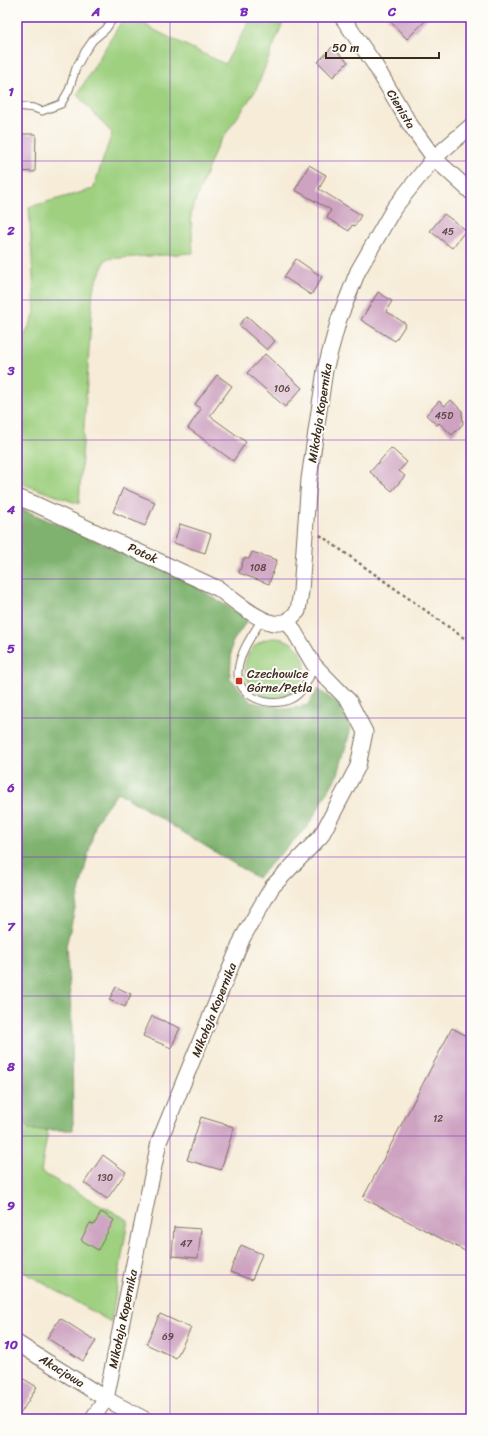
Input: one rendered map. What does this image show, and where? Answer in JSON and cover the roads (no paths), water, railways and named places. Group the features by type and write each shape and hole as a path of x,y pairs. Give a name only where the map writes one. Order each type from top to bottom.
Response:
{"street":[{"name":"Cienista","path":"342,17 375,65 409,123 434,158 471,192"},
{"name":"Mikołaja Kopernika","path":"288,621 298,611 301,591 309,479 325,370 339,319 358,271 394,208 434,158 471,126"},
{"name":"Potok","path":"17,497 219,589 246,609 263,618"},
{"path":"263,618 272,623 288,621 314,665"},
{"name":"Mikołaja Kopernika","path":"106,1399 159,1142 243,937 272,887 321,836 358,766 365,732 349,701 314,665"},
{"name":"Akacjowa","path":"17,1343 106,1399 144,1419"},
{"path":"92,1419 106,1399"}],"lane":[{"path":"17,106 34,108 42,111 61,104 69,90 76,68 84,52 93,40 106,29 114,17"},
{"path":"263,618 243,651 238,672 239,681 253,698 268,702 281,702 291,699 305,686 314,665"}],"place":[{"name":"Czechowice Górne/Pętla","path":"239,681"}]}
